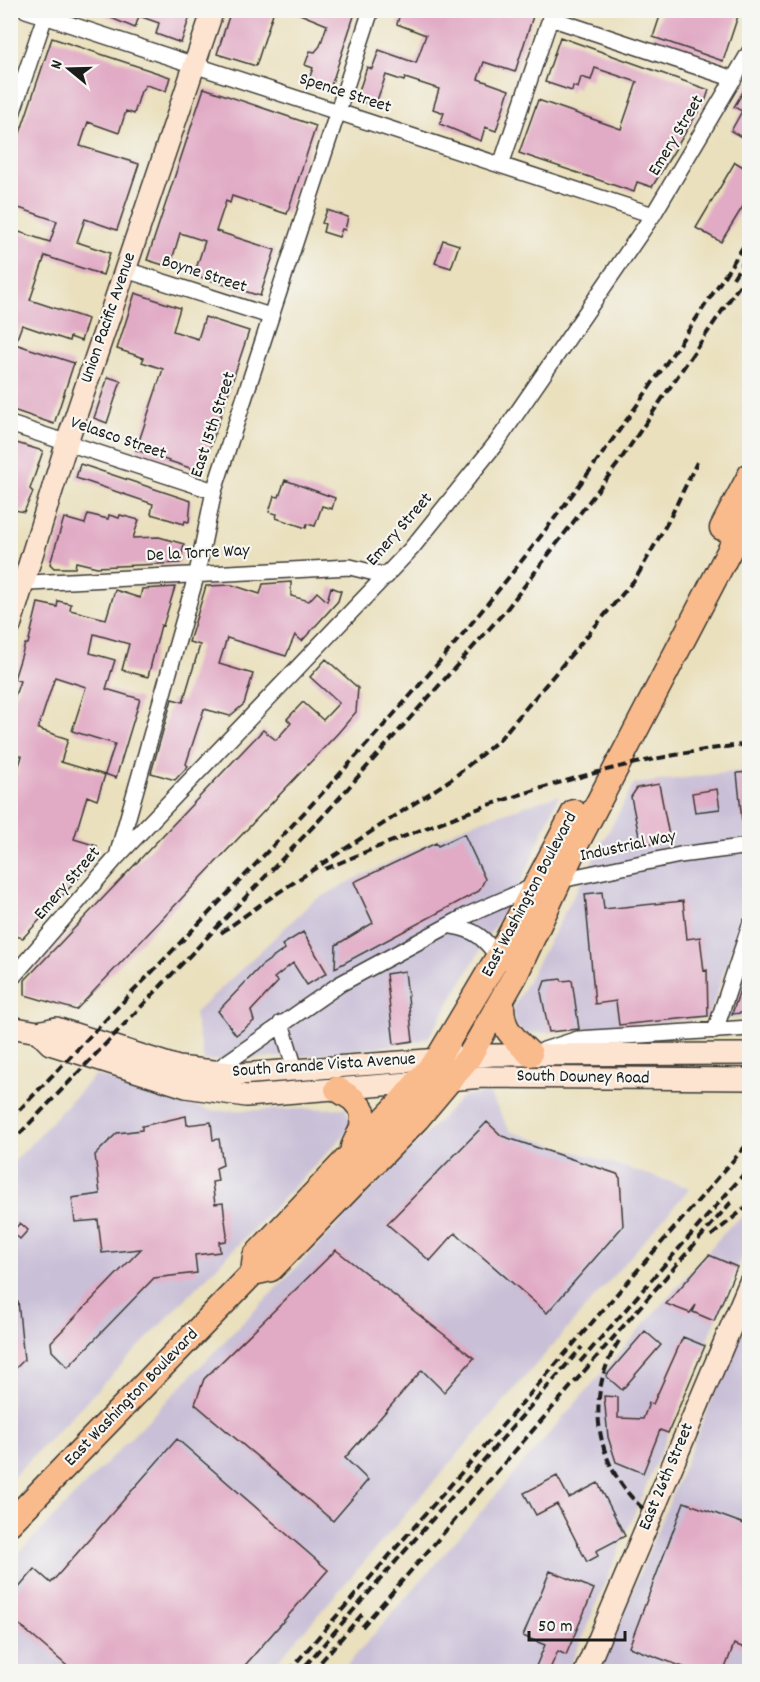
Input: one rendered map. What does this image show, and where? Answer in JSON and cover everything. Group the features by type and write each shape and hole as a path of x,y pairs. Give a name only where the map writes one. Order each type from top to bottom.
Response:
{"main road":[{"name":"Union Pacific Avenue","path":"10,626 17,584 213,10"},
{"name":"East Washington Boulevard","path":"10,1523 253,1273 271,1269 417,1119 469,1057 502,999 548,883 750,475"},
{"name":"East Washington Boulevard","path":"253,1273 255,1256 438,1058 498,957 548,883 750,511"},
{"path":"502,999 501,1016 506,1029 530,1054"},
{"name":"South Grande Vista Avenue","path":"10,1027 38,1032 56,1028 178,1067 207,1082 246,1096 417,1082"},
{"name":"South Downey Road","path":"438,1058 530,1054 750,1054"},
{"name":"South Grande Vista Avenue","path":"207,1082 240,1074 296,1072 438,1058"},
{"name":"South Downey Road","path":"417,1082 539,1077 750,1079"},
{"path":"337,1089 353,1099 363,1111 362,1128 347,1157"},
{"name":"East 26th Street","path":"585,1671 750,1282"}],"street":[{"name":"Spence Street","path":"26,10 46,14 194,66 653,215"},
{"name":"East 15th Street","path":"116,858 197,573 213,491 371,10"},
{"path":"10,120 46,14"},
{"path":"501,165 551,14 734,79"},
{"name":"Emery Street","path":"10,980 116,858 350,611 387,576 497,442 653,215 750,51"},
{"name":"Boyne Street","path":"126,270 270,316"},
{"name":"Velasco Street","path":"10,424 213,491"},
{"name":"De la Torre Way","path":"17,584 197,573 350,567 387,576"},
{"name":"Industrial Way","path":"207,1082 281,1023 350,979 408,946 452,926 468,915 548,883 680,855 750,846"},
{"path":"715,1031 750,925"},
{"path":"452,926 475,931 484,938 498,957"},
{"path":"281,1023 296,1072"},
{"path":"530,1054 578,1039 750,1028"}],"shaded area":[{"path":"749,770 749,894 709,1018 530,1034 521,1031 516,1026 512,1010 634,784"},
{"path":"559,795 523,878 429,1037 416,1042 319,1055 204,1061 194,1014 312,902 467,825"},
{"path":"749,950 749,1017 729,1019 727,1017"},
{"path":"95,1075 212,1111 345,1108 353,1126 11,1479 10,1166"},
{"path":"489,1093 510,1131 690,1188 269,1671 11,1671 10,1562 463,1096"},
{"path":"749,1212 749,1242 568,1671 341,1672 730,1226"},
{"path":"749,1310 749,1671 599,1671"}],"building":[{"path":"92,10 192,10 181,43 156,34 159,23 139,16 135,28"},
{"path":"231,10 240,13 274,10 256,66 217,54"},
{"path":"290,10 356,10 330,89 308,82 313,68 305,65 310,51 315,52 320,46 327,25"},
{"path":"401,10 535,10 515,72 484,62 478,79 509,90 496,131 485,127 481,141 440,124 444,113 433,109 439,89 405,78 404,81 386,75 375,106 356,100 367,67 372,69 379,50 416,63 426,35 397,24"},
{"path":"662,10 740,10 723,61 653,37"},
{"path":"560,37 709,90 706,99 652,187 637,182 634,192 519,153 538,100 621,129 637,82 595,68 591,80 581,77 578,88 573,86 572,91 545,82"},
{"path":"52,38 170,77 166,91 146,85 141,91 134,114 126,111 119,133 88,122 80,146 139,164 117,230 85,219 77,242 110,253 103,275 45,256 30,300 88,319 81,341 70,337 69,341 22,325 15,344 74,363 54,424 10,409 10,229 50,242 57,221 10,205 10,163"},
{"path":"750,80 750,142 731,131 742,111 734,107"},
{"path":"204,88 316,126 287,214 232,196 230,203 226,201 216,231 275,250 260,296 194,275 205,241 180,233 170,267 147,260"},
{"path":"735,162 750,171 750,195 721,242 696,228"},
{"path":"327,210 348,217 345,230 342,229 339,237 323,232 325,224 322,223"},
{"path":"443,240 459,245 451,268 435,263"},
{"path":"135,293 180,308 173,331 198,339 205,317 249,331 202,472 136,450 163,369 142,362 144,358 117,349"},
{"path":"108,377 121,381 107,423 94,418"},
{"path":"10,441 43,451 30,489 33,492 24,512 10,509"},
{"path":"80,464 191,501 189,522 185,521 184,524 151,514 153,504 76,478"},
{"path":"285,480 335,498 332,509 322,506 315,526 307,524 306,528 276,518 277,514 269,512 274,496 279,497"},
{"path":"88,514 108,519 109,515 119,518 120,515 139,520 133,538 159,537 184,544 180,563 97,567 76,562 75,568 54,568 50,564 64,518 85,524"},
{"path":"291,582 291,596 309,601 317,592 327,601 331,587 341,591 338,601 302,641 295,635 286,656 227,638 219,664 253,674 244,704 230,716 204,709 186,764 188,766 175,780 151,773 172,699 183,702 200,645 189,642 206,586 232,585 260,594 263,584"},
{"path":"175,587 163,626 161,625 148,677 122,670 129,644 94,634 90,653 115,660 106,689 140,699 116,778 105,774 115,744 72,731 86,687 55,677 38,729 68,739 61,762 105,775 97,800 87,796 74,839 97,846 86,870 23,938 10,935 10,774 16,775 22,756 10,753 10,710 20,681 14,679 25,644 28,644 38,603 57,607 58,601 71,604 70,610 106,619 115,590 140,598 142,589"},
{"path":"326,659 358,688 356,712 338,733 76,1010 25,995 25,980 263,730 276,740 291,723 287,719 303,702 323,720 339,703 310,677"},
{"path":"750,772 750,821 742,821 737,773"},
{"path":"659,784 670,841 641,846 631,797 637,788"},
{"path":"717,789 720,809 695,812 692,793"},
{"path":"464,834 485,879 479,891 335,968 336,945 373,923 354,882 436,843 438,846"},
{"path":"602,892 604,909 683,901 687,939 700,937 704,971 707,970 708,1016 619,1025 616,1001 595,1004 585,894"},
{"path":"303,932 327,973 307,985 293,963 274,978 278,982 251,1011 254,1021 236,1035 218,1011 261,966 285,949 282,945"},
{"path":"748,966 750,1012 732,1014"},
{"path":"405,971 413,1041 394,1044 386,974"},
{"path":"561,979 562,981 572,980 579,1029 549,1032 541,992 545,981"},
{"path":"186,1116 187,1125 211,1122 213,1140 219,1139 223,1165 216,1168 218,1181 212,1182 215,1204 223,1203 226,1241 219,1242 220,1252 195,1255 197,1273 154,1278 68,1367 52,1351 51,1342 141,1249 102,1253 98,1220 75,1222 72,1198 100,1194 95,1155 117,1133 142,1130 142,1126"},
{"path":"487,1122 502,1136 617,1174 620,1178 623,1226 547,1313 455,1233 430,1261 387,1224"},
{"path":"20,1223 28,1230 20,1239 12,1232"},
{"path":"336,1250 474,1358 444,1392 422,1370 345,1458 368,1480 333,1521 195,1404 204,1379"},
{"path":"709,1255 737,1267 714,1321 693,1312 696,1305 690,1313 666,1304"},
{"path":"18,1301 24,1360 16,1368 14,1366 10,1369 10,1302"},
{"path":"645,1331 661,1345 622,1390 606,1376"},
{"path":"683,1337 705,1346 668,1433 660,1430 643,1473 616,1462 608,1437 604,1396 618,1397 618,1418 643,1419 649,1403 653,1404"},
{"path":"177,1439 328,1570 240,1671 73,1671 10,1617 10,1598 35,1569 51,1583"},
{"path":"557,1476 569,1498 598,1483 625,1536 596,1551 598,1556 587,1562 557,1504 536,1515 524,1493"},
{"path":"684,1502 750,1526 750,1650 734,1644 724,1671 694,1671 629,1647"},
{"path":"550,1571 594,1589 566,1655 558,1651 549,1671 534,1671 545,1645 523,1636"}],"railway":[{"path":"10,1120 311,805 456,642 545,531 588,473 671,356 750,236"},
{"path":"733,278 750,252"},
{"path":"10,1144 325,814 506,610 617,465 750,270"},
{"path":"221,933 264,902 453,778 499,740 636,578 670,518 697,462"},
{"path":"325,869 480,808 586,775 640,762 750,744"},
{"path":"288,1672 750,1141"},
{"path":"580,1362 750,1167"},
{"path":"362,1627 732,1201"},
{"path":"711,1236 750,1204"},
{"path":"619,1341 607,1363 601,1386 598,1410 600,1434 607,1457 618,1479 632,1498 651,1515"},
{"path":"305,1666 582,1347"},
{"path":"312,1672 364,1612"}]}
